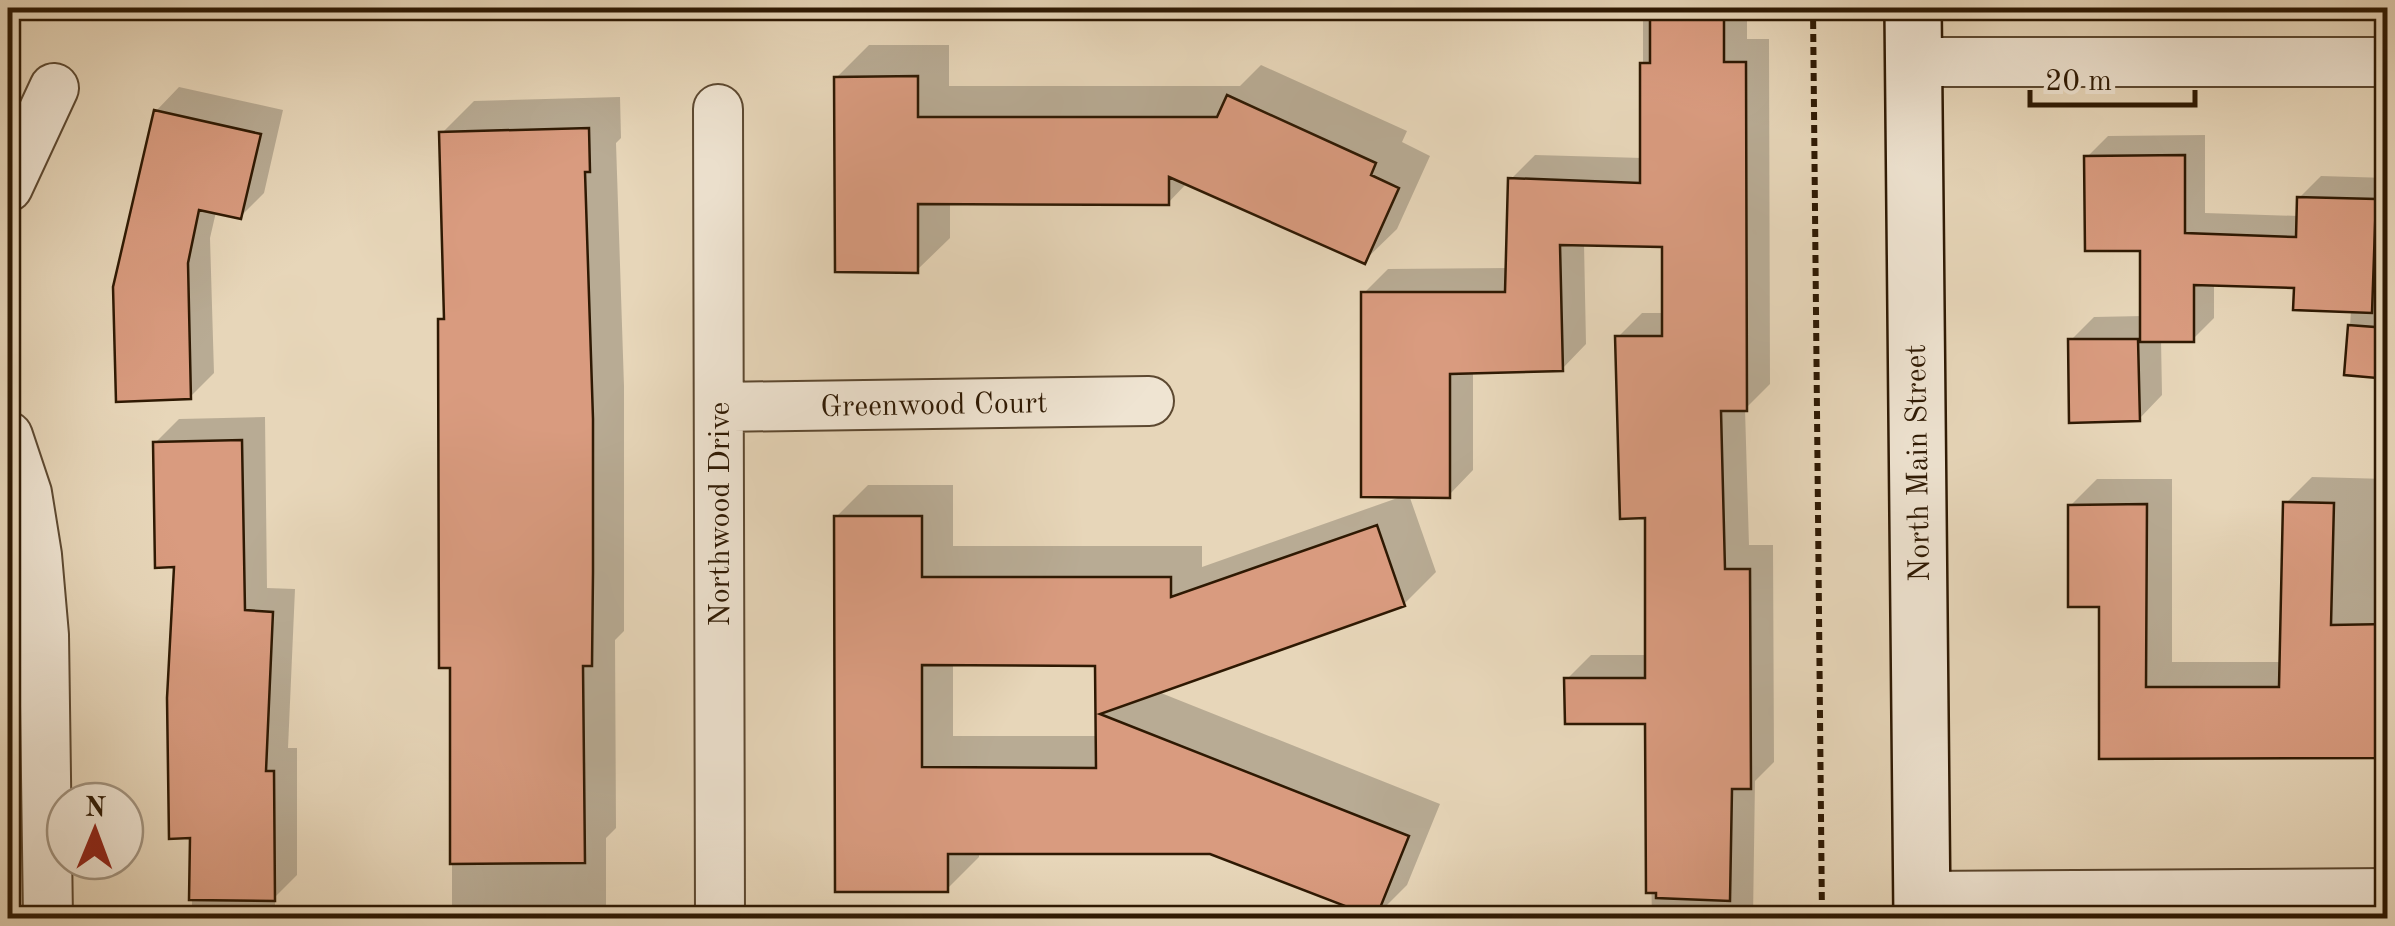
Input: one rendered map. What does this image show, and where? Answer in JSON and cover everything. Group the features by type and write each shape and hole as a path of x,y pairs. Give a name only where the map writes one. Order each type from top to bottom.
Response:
{"main road":[{"name":"North Main Street","path":"1913,8 1922,907"}],"street":[{"path":"1913,62 2388,62"},
{"path":"8,187 54,88"},
{"name":"Northwood Drive","path":"718,110 720,918"},
{"name":"Greenwood Court","path":"719,407 1150,402"},
{"path":"8,436 26,493 43,619 48,918"},
{"path":"1922,907 2388,893"}],"path":[{"path":"1813,8 1822,918"}],"building":[{"path":"1650,8 1724,8 1724,62 1746,62 1747,411 1721,411 1725,569 1750,569 1751,789 1732,789 1730,901 1656,898 1656,893 1646,893 1645,724 1565,724 1564,678 1645,678 1645,518 1620,519 1615,336 1662,336 1662,247 1560,245 1563,371 1450,374 1450,498 1361,497 1361,292 1505,292 1508,178 1640,183 1640,63 1650,63"},
{"path":"918,76 918,117 1217,117 1227,95 1376,163 1371,175 1399,188 1365,264 1169,177 1169,205 918,204 918,273 835,272 834,77"},
{"path":"154,110 261,134 241,219 199,210 188,263 191,399 116,402 113,287"},
{"path":"589,128 590,172 585,172 593,419 593,572 592,666 583,666 585,863 450,864 450,668 439,668 438,319 444,319 439,132"},
{"path":"2185,155 2185,233 2296,237 2297,197 2376,199 2372,313 2293,310 2294,288 2194,285 2194,342 2140,342 2140,251 2085,251 2084,156"},
{"path":"2348,325 2388,328 2388,379 2344,375"},
{"path":"2068,339 2138,339 2140,421 2069,423"},
{"path":"242,440 245,610 273,612 266,771 274,771 275,901 189,900 190,838 169,839 167,698 174,567 155,568 153,442"},
{"path":"2283,502 2334,503 2331,625 2388,624 2388,758 2099,759 2099,607 2068,607 2068,505 2147,504 2146,687 2279,687"},
{"path":"834,516 922,516 922,577 1171,577 1171,597 1377,525 1405,606 1100,714 1409,836 1376,918 1210,854 948,854 948,892 835,892","holes":["922,665 1095,666 1096,768 922,767"]}]}
